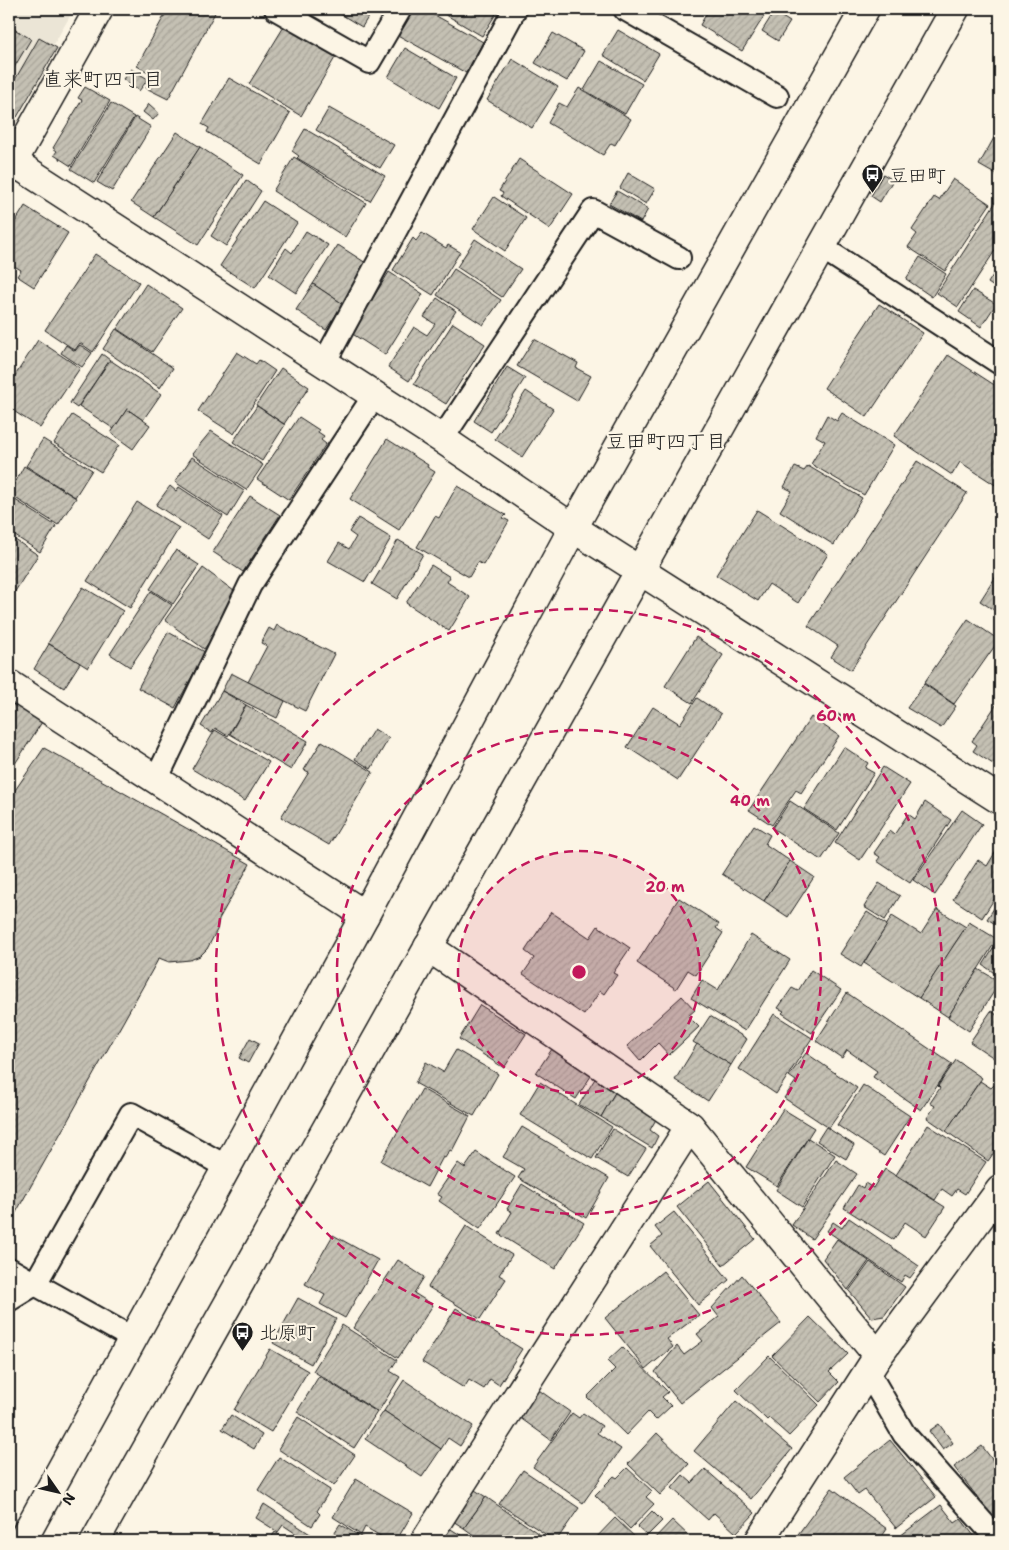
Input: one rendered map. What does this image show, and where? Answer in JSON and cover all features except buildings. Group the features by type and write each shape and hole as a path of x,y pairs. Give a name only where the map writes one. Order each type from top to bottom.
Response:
{"street":[{"path":"98,9 10,163 442,439 573,528 1000,800"},
{"path":"22,1541 365,915 573,528 865,9"},
{"path":"95,1541 955,9"},
{"path":"9,684 365,915"},
{"path":"428,948 690,1126 873,1364"},
{"path":"425,1541 690,1126"},
{"path":"759,1541 873,1364 1000,1190"}],"lane":[{"path":"276,9 369,62 400,9"},
{"path":"324,363 515,9"},
{"path":"625,9 776,96"},
{"path":"442,439 593,211 679,258"},
{"path":"821,247 1000,363"},
{"path":"156,780 250,585 374,396"},
{"path":"9,1300 35,1284 132,1114 227,1167"},
{"path":"9,1270 132,1338"},
{"path":"873,1364 904,1434 1000,1541"}],"shaded area":[{"path":"9,9 74,9 9,123"}],"place":[{"name":"豆田町","path":"873,194"},
{"name":"北原町","path":"243,1351"}],"district":[{"name":"直来町四丁目","path":"103,79"},
{"name":"豆田町四丁目","path":"666,441"}]}
